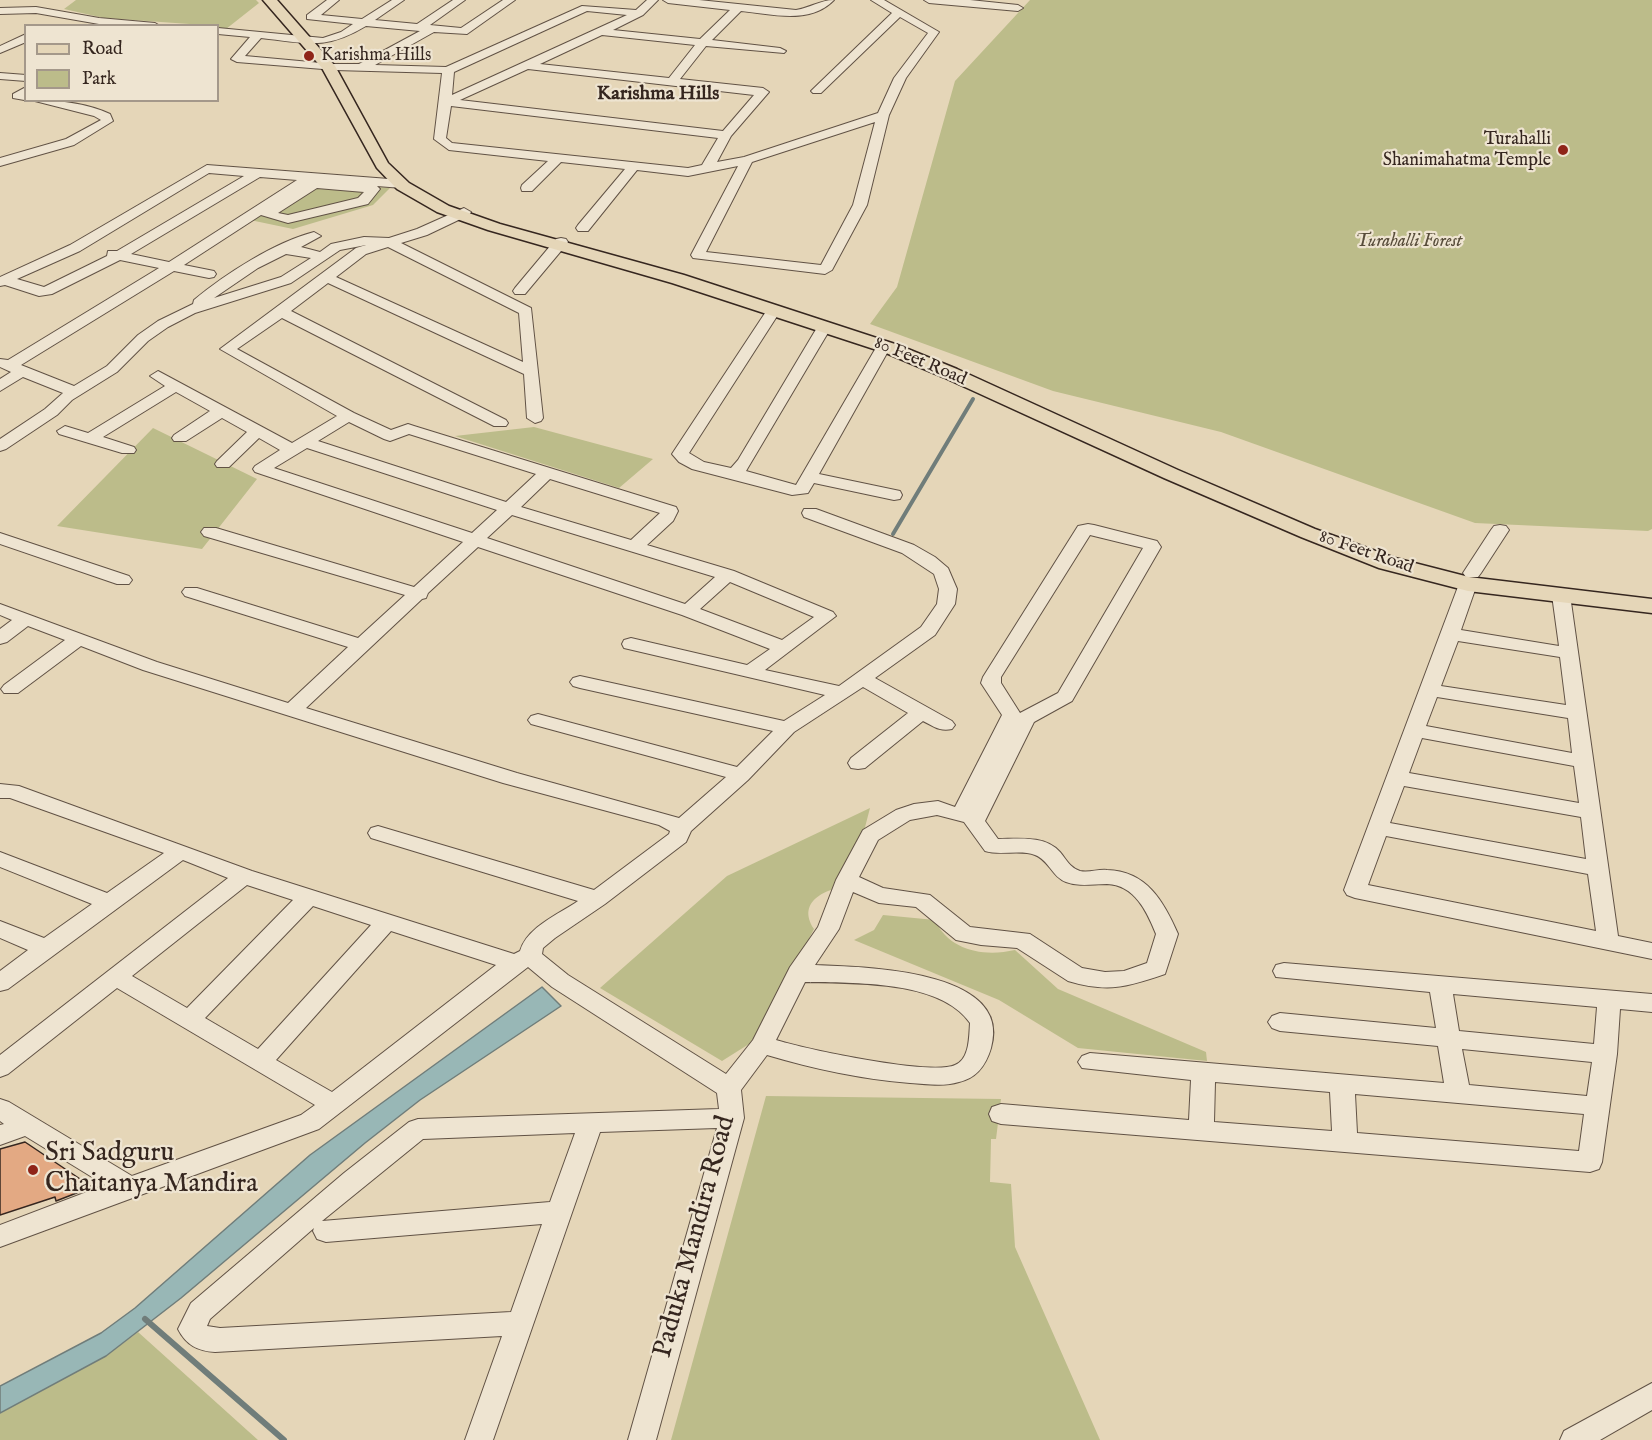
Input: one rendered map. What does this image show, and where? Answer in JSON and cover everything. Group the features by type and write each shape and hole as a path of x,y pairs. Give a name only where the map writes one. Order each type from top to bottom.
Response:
{"main road":[{"name":"80 Feet Road","path":"270,0 332,67 384,155 396,171 428,195 461,213"},
{"name":"80 Feet Road","path":"276,0 306,38"},
{"name":"80 Feet Road","path":"332,67 376,156 402,184 432,203 884,346 951,373 1171,474 1313,529 1394,556 1470,578 1561,595 1652,606"},
{"name":"80 Feet Road","path":"559,243 682,276 897,345 1248,504"},
{"name":"80 Feet Road","path":"1470,578 1652,593"}],"street":[{"path":"334,0 311,17 463,32 510,0"},
{"path":"219,31 324,41 336,38 365,23 399,0"},
{"path":"418,28 460,0"},
{"path":"446,102 601,32 639,13 653,0"},
{"path":"668,0 802,12 820,8 829,0"},
{"path":"747,160 698,255 825,270 860,205 883,115 900,78 934,32 876,0"},
{"path":"929,0 964,1 1018,8"},
{"path":"258,35 237,59 332,67 448,70 582,4 639,13"},
{"path":"672,81 703,43 739,7"},
{"path":"0,11 56,9 69,15 139,24"},
{"path":"817,91 899,12"},
{"path":"53,24 69,15"},
{"path":"360,68 432,29"},
{"path":"601,32 780,51"},
{"path":"0,36 24,36"},
{"path":"0,50 24,37"},
{"path":"530,66 763,92 726,135 707,168"},
{"path":"448,70 440,139 449,146 556,160 688,172 747,160 883,115"},
{"path":"0,76 24,78"},
{"path":"24,91 17,96 24,98"},
{"path":"0,162 70,142 107,121 106,117 98,113 46,102"},
{"path":"446,102 726,135"},
{"path":"527,188 556,160"},
{"path":"583,228 633,167"},
{"path":"5,277 75,248 207,169 402,184"},
{"path":"5,277 39,292 45,292 119,255 258,173"},
{"path":"0,386 11,366 286,198 315,184 374,189 363,201 288,219 267,214 286,198 309,178"},
{"path":"286,198 334,208"},
{"path":"461,213 422,232 360,251 281,312 227,349 348,417 390,436 408,429 669,511 667,517 635,546"},
{"path":"0,446 117,365 152,331 190,310 261,260 314,236"},
{"path":"190,310 286,280 336,247 364,241 388,242 526,311 535,418"},
{"path":"520,291 559,243"},
{"path":"75,248 209,274"},
{"path":"283,250 321,256"},
{"path":"326,277 530,371"},
{"path":"774,310 680,454 685,460 720,471 797,490 802,489 884,346"},
{"path":"281,312 501,423"},
{"path":"735,473 745,462 825,326"},
{"path":"11,366 75,392"},
{"path":"158,376 257,431 299,446 728,575 827,616 750,672"},
{"path":"91,438 176,386"},
{"path":"180,438 221,411"},
{"path":"348,417 261,469 688,611 783,647"},
{"path":"65,431 128,450"},
{"path":"223,464 257,431"},
{"path":"292,710 420,594 547,473"},
{"path":"809,477 894,495"},
{"path":"0,1236 310,1122 523,960 533,945 547,932 597,900 679,837 681,828 741,775 787,728 842,693 928,631 946,604 948,589 942,572 929,561 908,549 810,513"},
{"path":"729,1088 762,1045 798,973 828,929 847,880 870,836 903,815 914,811 938,808 961,816 975,801 1008,741 1026,718 1065,697 1152,547 1151,545 1084,530 992,677 991,683 1012,715 1008,741"},
{"path":"1500,530 1470,578 1354,890 1652,951"},
{"path":"210,532 420,594"},
{"path":"0,538 123,580"},
{"path":"688,611 728,575"},
{"path":"191,592 363,646"},
{"path":"1561,595 1608,941"},
{"path":"0,609 150,666 510,778 666,820 681,828"},
{"path":"0,638 25,619"},
{"path":"1451,634 1568,652"},
{"path":"11,689 79,639"},
{"path":"631,644 842,693"},
{"path":"862,678 945,725"},
{"path":"580,682 787,728"},
{"path":"1430,690 1576,713"},
{"path":"858,763 921,712"},
{"path":"538,720 741,775"},
{"path":"1415,730 1583,761"},
{"path":"1397,778 1590,812"},
{"path":"0,791 12,791 244,876 387,922 523,960"},
{"path":"847,880 879,895 922,900 964,933 981,937 1022,940 1076,975 1105,980 1125,979 1157,968 1167,934 1150,897 1138,885 1110,877 1084,879 1067,875 1051,855 1039,849 1024,846 992,846 974,822 975,801"},
{"path":"1378,828 1598,868"},
{"path":"378,833 597,900"},
{"path":"0,983 181,852"},
{"path":"0,859 110,903"},
{"path":"0,1068 244,876"},
{"path":"189,1020 309,897"},
{"path":"260,1062 387,922"},
{"path":"0,929 46,948"},
{"name":"Paduka Mandira Road","path":"523,960 554,976 729,1088 732,1118 642,1440"},
{"path":"1284,971 1652,1003"},
{"path":"762,1045 844,1067 951,1075 965,1071 971,1065 982,1043 979,1013 965,1000 936,986 870,976 798,973"},
{"path":"117,978 333,1104"},
{"path":"1440,984 1458,1094"},
{"path":"1001,1114 1590,1162 1605,1054 1610,998"},
{"path":"1280,1022 1605,1054"},
{"path":"1090,1062 1598,1106"},
{"path":"1201,1131 1203,1072"},
{"path":"1342,1084 1346,1142"},
{"path":"0,1109 129,1187"},
{"path":"521,1323 220,1340 205,1340 197,1336 192,1329 200,1311 353,1180 418,1128 732,1118"},
{"path":"479,1440 591,1122"},
{"path":"0,1135 27,1126"},
{"path":"326,1231 560,1212"},
{"path":"1574,1440 1652,1396"}],"green space":[{"path":"76,0 256,0 259,3 226,29 219,28 219,24 104,18 64,9"},
{"name":"Turahalli Forest","path":"1030,0 1652,0 1652,529 1648,531 1475,523 1221,432 1053,391 870,324 897,287 955,81"},
{"path":"309,181 390,188 373,205 293,229 250,220"},
{"path":"534,427 653,459 619,488 455,436"},
{"path":"153,428 257,479 202,549 57,526"},
{"path":"870,808 850,885 823,893 811,904 809,919 814,929 757,1039 722,1061 600,988 727,876"},
{"path":"883,915 935,920 949,939 958,945 980,952 1015,950 1058,989 1206,1052 1207,1061 1078,1048 999,1000 854,940 874,930"},
{"path":"766,1096 1001,1099 996,1139 991,1139 990,1182 1011,1184 1015,1247 1100,1440 671,1440"},
{"path":"138,1332 258,1440 0,1440 0,1413 106,1356"}],"water":[{"path":"542,987 561,1006 420,1100 365,1143 181,1298 106,1356 0,1413 0,1386 101,1333 135,1308 310,1155"}],"building":[{"name":"Sri Sadguru Chaitanya Mandira","path":"25,1142 92,1187 56,1201 55,1197 0,1215 0,1149"}],"waterway":[{"path":"893,534 973,399"},
{"path":"145,1319 284,1440"}],"place":[{"name":"Karishma Hills","path":"309,56"},
{"name":"Turahalli Shanimahatma Temple","path":"1563,150"},
{"name":"Sri Sadguru Chaitanya Mandira","path":"33,1170"}],"district":[{"name":"Karishma Hills","path":"658,95"}]}
